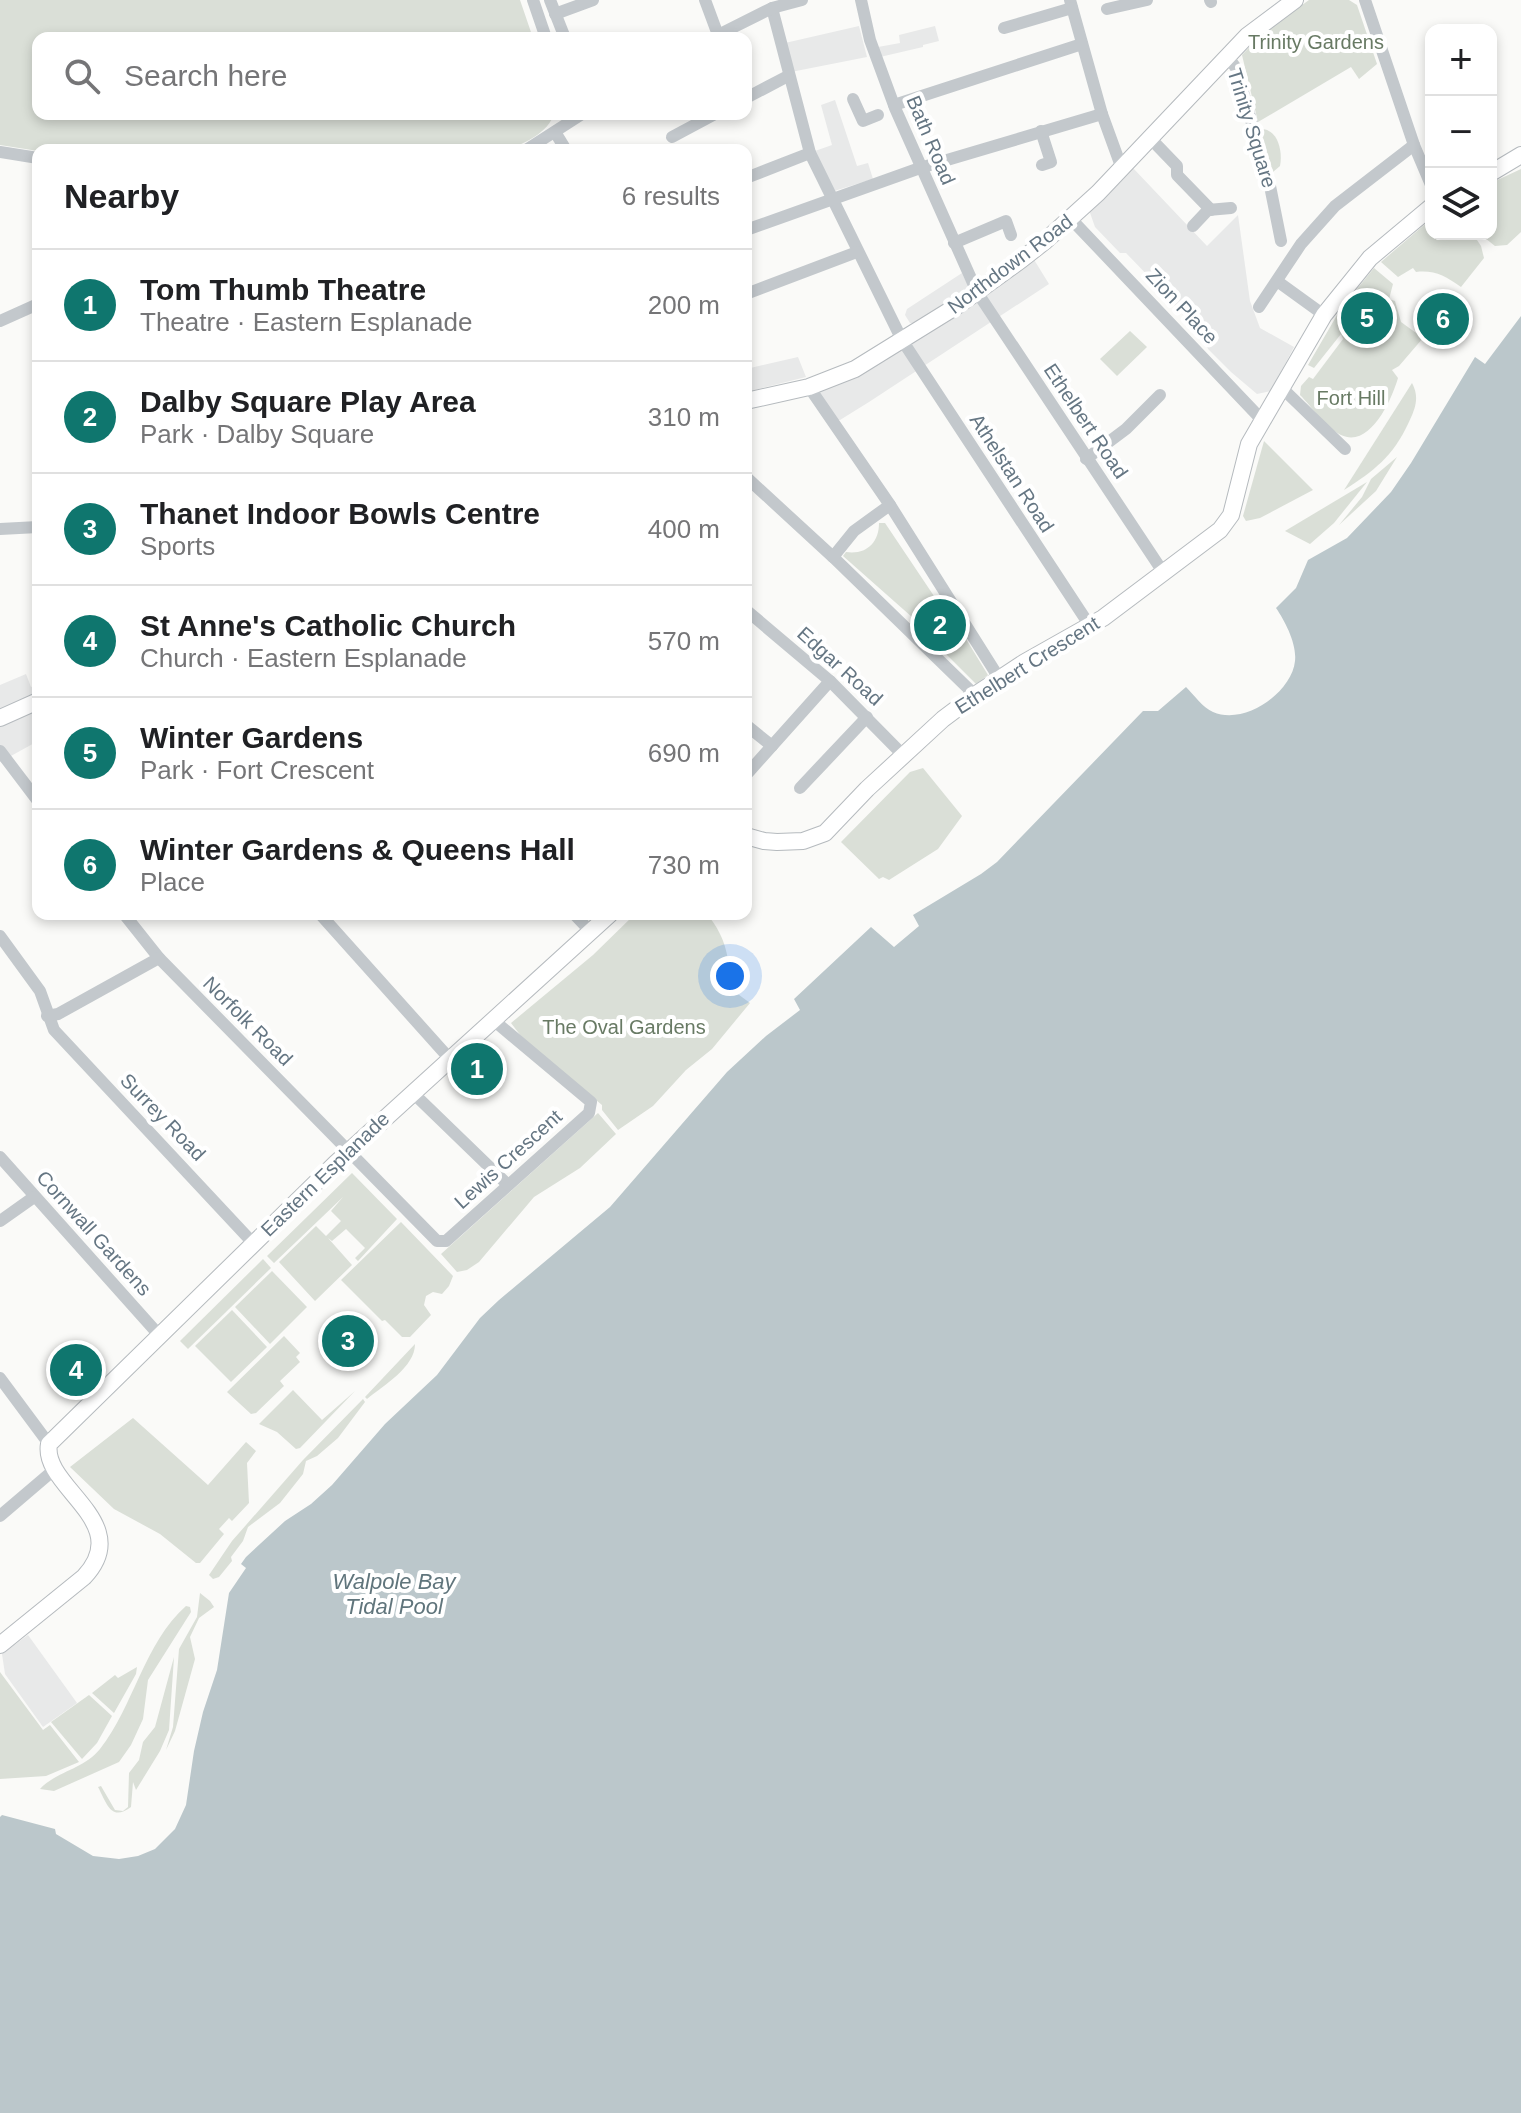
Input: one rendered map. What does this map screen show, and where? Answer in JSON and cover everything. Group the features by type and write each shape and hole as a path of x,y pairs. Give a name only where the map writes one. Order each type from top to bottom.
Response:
{"main road":[{"name":"Trinity Square","path":"1228,57 1257,27 1295,0"},
{"name":"Northdown Road","path":"752,400 809,387 855,369 977,292 1071,219 1228,57"},
{"path":"1497,169 1521,155"},
{"name":"Ethelbert Crescent","path":"752,838 764,841 816,838 834,826 867,789 943,719 999,678 1090,626 1220,530 1229,520 1249,444 1324,315 1370,258 1425,212"},
{"path":"0,718 32,704"},
{"name":"Eastern Esplanade","path":"49,1444 349,1151 604,920"},
{"path":"0,1645 96,1564 100,1549 93,1522 55,1469 48,1452 49,1444"}],"street":[{"path":"533,0 544,32"},
{"path":"550,0 562,32"},
{"path":"555,14 593,0"},
{"path":"705,0 714,32"},
{"path":"723,32 772,8 802,0"},
{"name":"Bath Road","path":"861,0 889,110 920,168 977,292"},
{"path":"1107,9 1145,0"},
{"path":"1365,1 1425,171"},
{"path":"1004,28 1071,4 1102,114 1122,169"},
{"name":"Athelstan Road","path":"772,8 810,153 902,340 1090,626"},
{"path":"853,99 863,121 1082,44"},
{"name":"Trinity Square","path":"1228,57 1236,68 1270,186 1281,241"},
{"path":"752,95 788,76"},
{"path":"752,228 920,168 1102,114"},
{"path":"536,144 571,120"},
{"path":"672,137 704,120"},
{"path":"1041,131 1051,162 1042,165"},
{"path":"555,132 562,144"},
{"path":"1150,138 1177,166 1177,175 1211,210"},
{"path":"1259,307 1301,244 1335,206 1414,145"},
{"path":"0,152 32,157"},
{"path":"752,176 810,153"},
{"path":"1193,226 1208,210 1231,208"},
{"name":"Zion Place","path":"1071,219 1262,420"},
{"path":"954,243 1006,221 1011,235"},
{"path":"752,292 857,252"},
{"path":"1277,281 1324,315"},
{"name":"Ethelbert Road","path":"977,292 1163,572"},
{"path":"0,321 32,307"},
{"path":"809,387 890,505 999,678"},
{"path":"1283,389 1345,449"},
{"path":"1086,459 1126,429 1160,395"},
{"path":"752,483 975,695"},
{"path":"833,557 856,529 890,505"},
{"path":"0,529 32,527"},
{"name":"Edgar Road","path":"752,615 830,681 904,756"},
{"path":"752,768 830,681"},
{"path":"800,788 867,717"},
{"path":"752,730 772,746"},
{"path":"0,751 32,793"},
{"name":"Norfolk Road","path":"129,920 159,958 437,1241 446,1241"},
{"path":"325,920 449,1058"},
{"path":"580,920 591,932"},
{"name":"Surrey Road","path":"0,936 40,991 54,1030 253,1243"},
{"path":"47,1016 58,1014 159,958"},
{"name":"Lewis Crescent","path":"446,1241 589,1113 591,1102 492,1019"},
{"path":"412,1092 508,1185"},
{"name":"Cornwall Gardens","path":"0,1157 159,1335"},
{"path":"0,1221 34,1197"},
{"path":"0,1378 49,1444"},
{"path":"0,1516 55,1469"}],"shaded area":[{"path":"859,26 867,57 791,72 785,43"},
{"path":"935,26 939,41 880,57 878,47 900,43 899,35"},
{"path":"835,100 857,166 868,163 873,179 831,192 815,151 832,145 821,105"},
{"path":"1133,168 1207,246 1238,215 1250,301 1260,328 1294,347 1271,391 1257,394 1231,372 1208,349 1204,339 1155,283 1095,227 1089,210"},
{"path":"1033,258 1049,284 869,402 836,420 817,391 859,374 915,323 910,323 905,315 907,309 962,273 975,300"},
{"path":"798,357 806,377 752,390 752,368"},
{"path":"26,674 32,687 32,744 0,762 0,685"},
{"path":"28,1635 77,1703 43,1727 5,1674 2,1654"}],"green space":[{"path":"0,0 520,0 531,32 32,32 32,120 551,120 541,132 521,144 32,144 32,150 0,145"},
{"name":"Trinity Gardens","path":"1309,0 1349,0 1357,5 1377,64 1359,79 1351,67 1258,122 1242,55 1262,34"},
{"path":"1260,129 1271,132 1280,148 1280,166 1273,172"},
{"path":"1521,169 1521,232 1507,245 1495,246 1488,240 1497,240 1497,180"},
{"path":"1425,224 1425,240 1477,240 1484,258 1461,287 1440,275 1416,272 1413,268 1398,277 1381,262"},
{"name":"Fort Hill","path":"1374,268 1393,284 1389,299 1395,301 1401,322 1423,338 1392,370 1398,378 1378,420 1361,435 1352,437 1335,432 1325,422 1300,395 1301,386 1309,377 1313,379 1343,339 1341,334 1314,368 1308,365 1340,310"},
{"path":"1130,331 1147,347 1117,376 1100,359"},
{"path":"1412,383 1416,394 1414,408 1396,445 1373,469 1344,490"},
{"path":"1264,441 1313,490 1260,518 1246,521 1243,516"},
{"path":"1397,457 1376,491 1339,525 1362,497 1371,479"},
{"path":"1367,482 1334,523 1310,544 1285,531"},
{"path":"879,523 885,523 942,608 947,608 988,675 976,684 922,630 921,625 843,556 846,552 860,552 870,546 877,536"},
{"path":"923,768 962,816 938,849 889,880 879,879 841,842 910,772"},
{"name":"The Oval Gardens","path":"629,920 711,920 726,949 731,989 750,1003 712,1049 686,1070 653,1106 618,1130 602,1110 602,1105 524,1040 511,1023 593,955"},
{"path":"598,1113 616,1134 580,1168 534,1197 479,1262 457,1272 441,1254"},
{"path":"352,1173 397,1219 358,1261 355,1258 365,1248 346,1229 332,1241 328,1238 352,1265 315,1301 279,1262 316,1226 326,1236 341,1221 331,1211 343,1197 274,1263 267,1256"},
{"path":"401,1222 453,1276 442,1294 433,1292 426,1296 424,1305 431,1315 410,1337 402,1337 385,1320 382,1321 341,1280"},
{"path":"263,1259 271,1268 188,1349 180,1341"},
{"path":"272,1271 307,1307 270,1344 235,1307"},
{"path":"232,1310 267,1347 231,1382 195,1346"},
{"path":"284,1336 300,1353 296,1357 300,1362 280,1381 284,1386 256,1413 251,1414 227,1392"},
{"path":"415,1344 414,1352 404,1368 367,1399 365,1397"},
{"path":"293,1390 322,1420 355,1391 296,1449 277,1432 259,1424"},
{"path":"363,1399 365,1402 338,1438 306,1461 303,1474 280,1503 248,1527 243,1541 231,1557 232,1561 219,1577 213,1579 209,1575 232,1541 303,1460"},
{"path":"133,1418 208,1485 246,1442 256,1451 247,1463 249,1503 232,1521 229,1518 219,1529 224,1534 200,1563 160,1534 114,1509 70,1467"},
{"path":"200,1593 214,1607 199,1618 190,1637 195,1659 175,1731 166,1750 173,1727 179,1649 197,1617"},
{"path":"186,1606 190,1607 191,1612 148,1680 143,1719 119,1762 54,1791 40,1789 100,1749 122,1714 149,1656"},
{"path":"174,1657 169,1730 136,1790 133,1782 131,1807 124,1811 119,1813 114,1812 98,1787 101,1786 115,1810 123,1811 128,1807 129,1773 139,1760 143,1742 155,1727"},
{"path":"137,1667 114,1713 92,1693 115,1675 118,1678"},
{"path":"0,1672 43,1730 50,1725 79,1762 46,1776 0,1779"},
{"path":"89,1695 112,1716 97,1743 82,1759 51,1722"}],"water":[{"name":"Walpole Bay Tidal Pool","path":"1521,316 1521,2113 0,2113 0,1817 55,1829 56,1834 93,1856 119,1859 155,1849 175,1829 186,1805 194,1751 217,1670 229,1593 246,1568 241,1564 246,1557 285,1521 332,1485 385,1424 437,1375 480,1318 610,1207 727,1072 800,1010 794,999 871,927 894,947 919,926 913,915 997,862 1143,711 1158,711 1186,687 1209,710 1226,715 1252,710 1276,694 1292,673 1295,654 1290,633 1276,608 1296,588 1308,560 1347,538 1391,492 1475,357 1485,364"}],"place":[{"name":"Winter Gardens","path":"1367,318"},
{"name":"Winter Gardens & Queens Hall","path":"1443,319"},
{"name":"Dalby Square Play Area","path":"940,625"},
{"name":"Tom Thumb Theatre","path":"477,1069"},
{"name":"Thanet Indoor Bowls Centre","path":"348,1341"},
{"name":"St Anne's Catholic Church","path":"76,1370"}]}
